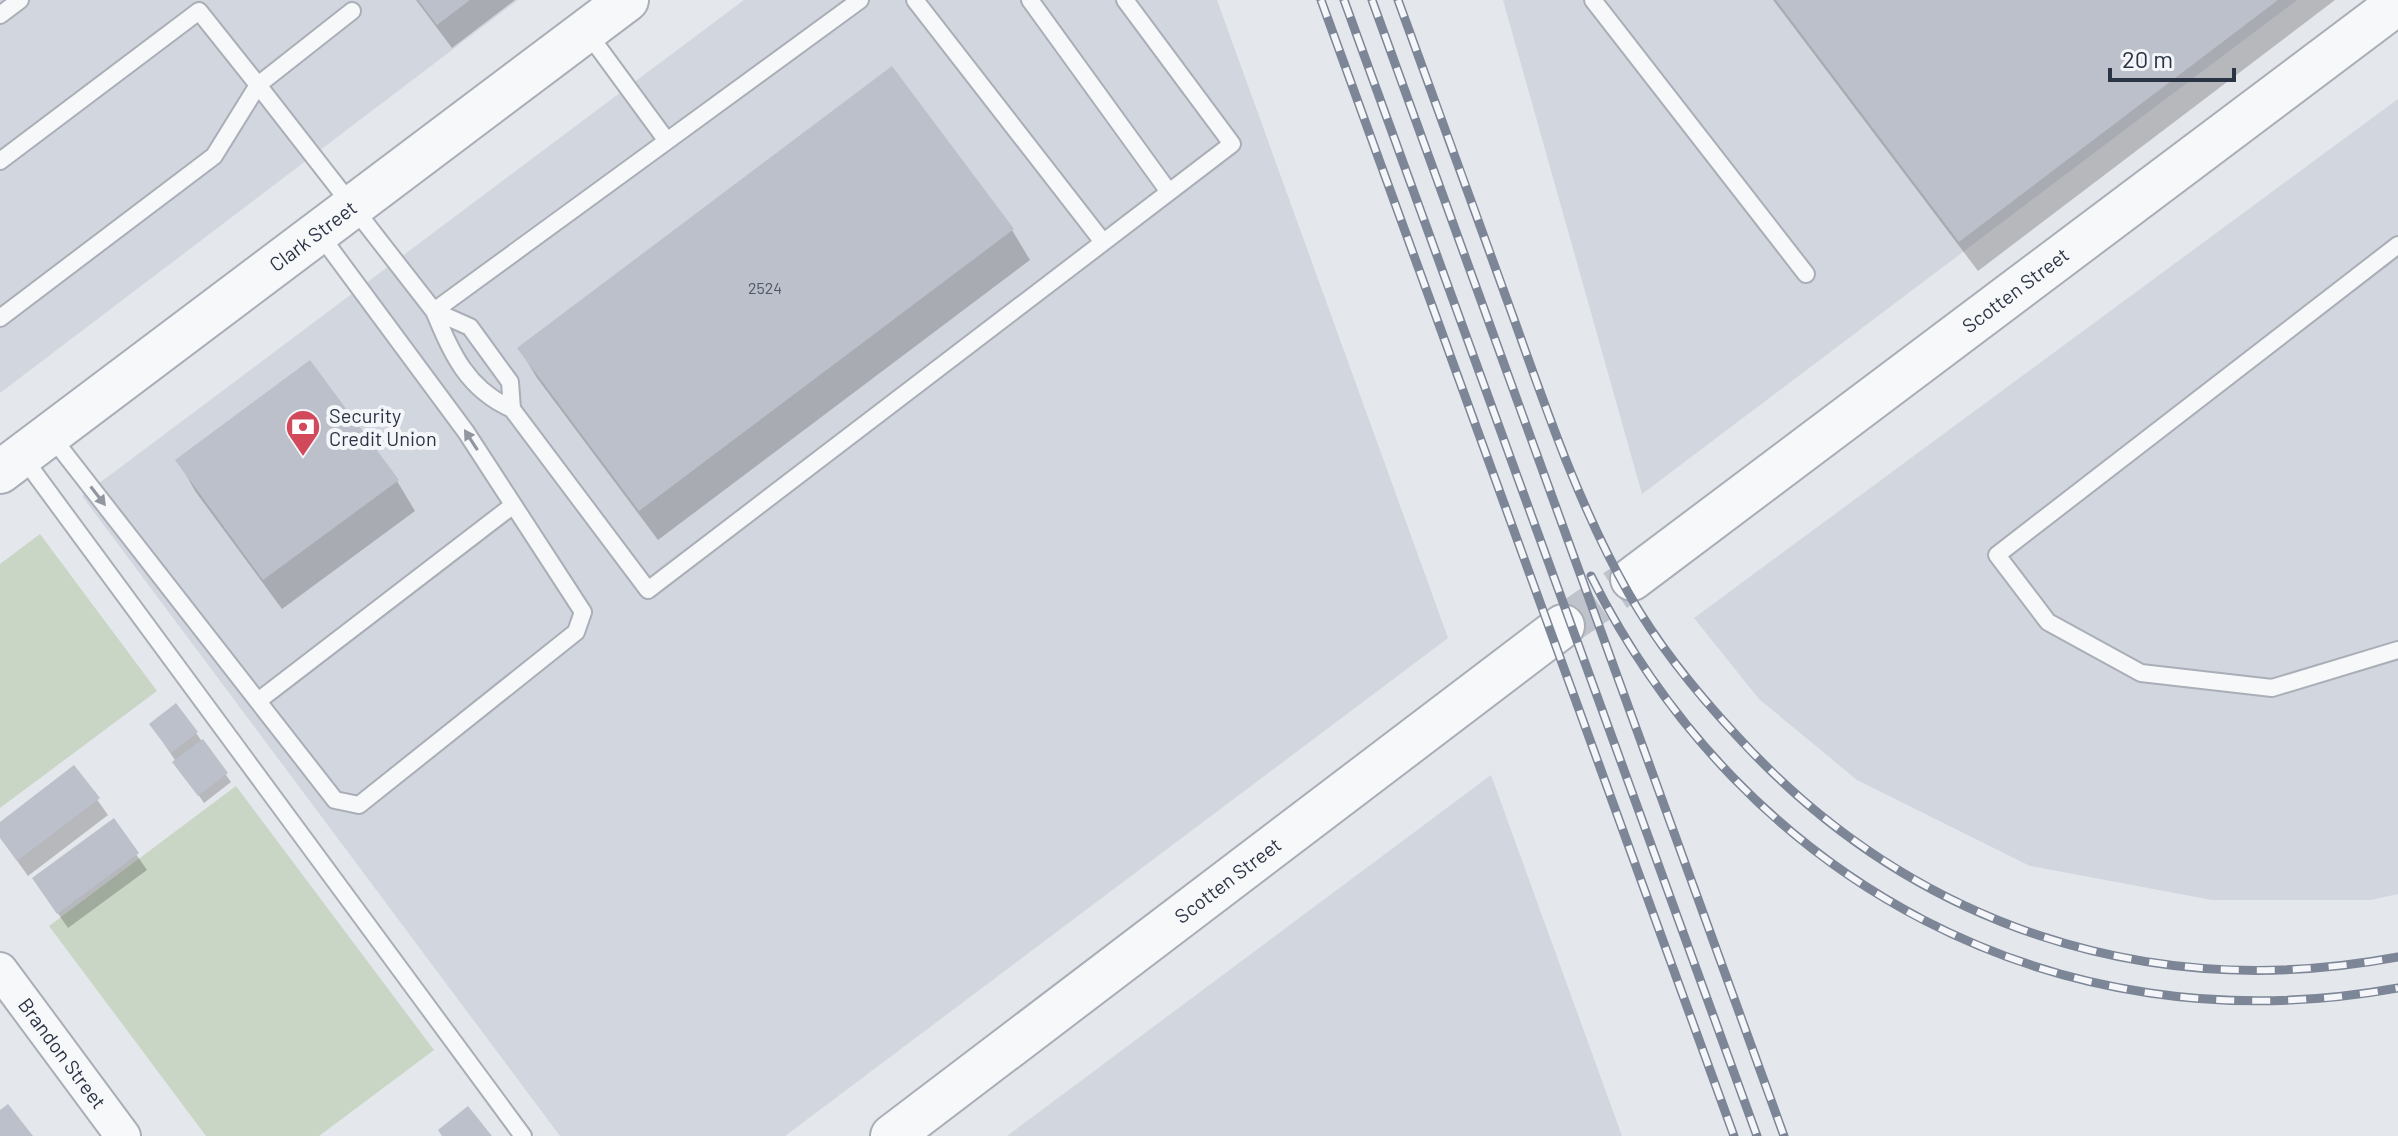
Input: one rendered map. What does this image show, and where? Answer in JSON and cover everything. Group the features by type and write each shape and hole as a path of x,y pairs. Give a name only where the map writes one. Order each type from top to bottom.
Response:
{"street":[{"name":"Clark Street","path":"24,454 627,0"},
{"name":"Scotten Street","path":"1632,579 2398,3"},
{"name":"Scotten Street","path":"892,1136 1563,626"},
{"name":"Brandon Street","path":"0,970 123,1136"}],"lane":[{"path":"0,15 20,0"},
{"path":"434,311 860,0"},
{"path":"915,0 1103,242"},
{"path":"1030,0 1169,192"},
{"path":"0,161 194,5 434,311 450,349 485,397 512,409 648,590 1232,144 1125,0"},
{"path":"1593,0 1806,274"},
{"path":"0,318 214,156 258,85 352,11"},
{"path":"586,31 667,141"},
{"path":"24,454 258,701 335,800 359,805 576,632 583,612 466,432 318,232"},
{"path":"2398,245 1997,555 2048,622 2141,673 2272,688 2398,650"},
{"path":"434,311 470,327 510,382 512,409"},
{"path":"24,454 523,1136"},
{"path":"258,701 512,506"}],"shaded area":[{"path":"0,0 518,0 0,393"},
{"path":"744,0 1217,0 1448,638 785,1136 560,1136 82,496"},
{"path":"1503,0 2297,0 1642,494"},
{"path":"2398,99 2398,894 2371,900 2212,900 2030,866 1857,780 1759,699 1694,618"},
{"path":"1491,775 1622,1136 1007,1136"}],"green space":[{"path":"40,534 157,691 0,808 0,564"},
{"path":"236,786 434,1050 319,1136 206,1136 49,926"}],"building":[{"path":"418,0 470,0 437,25"},
{"path":"1776,0 2278,0 1959,242"},
{"path":"892,66 1014,229 639,511 517,348"},
{"path":"310,360 399,480 263,580 175,460"},
{"path":"176,703 198,732 171,753 149,724"},
{"path":"203,739 228,773 198,796 172,762"},
{"path":"74,765 100,798 17,861 0,838 0,822"},
{"path":"114,818 139,853 57,914 32,878"},
{"path":"8,1104 33,1136 0,1136 0,1110"},
{"path":"468,1106 492,1136 442,1136 438,1130"}],"tunnel":[{"path":"1563,626 1632,579"}],"railway":[{"path":"1321,0 1734,1136"},
{"path":"1344,0 1757,1136"},
{"path":"1372,0 1784,1136"},
{"path":"1398,0 1553,426 1611,561 1652,632 1692,685 1737,736 1805,802 1878,857 1956,901 2038,935 2124,958 2213,969 2304,969 2398,957"},
{"path":"1591,576 1656,684 1734,779 1824,858 1924,920 2033,966 2150,993 2272,1001 2398,988"}],"place":[{"name":"Security Credit Union","path":"303,458"}]}
